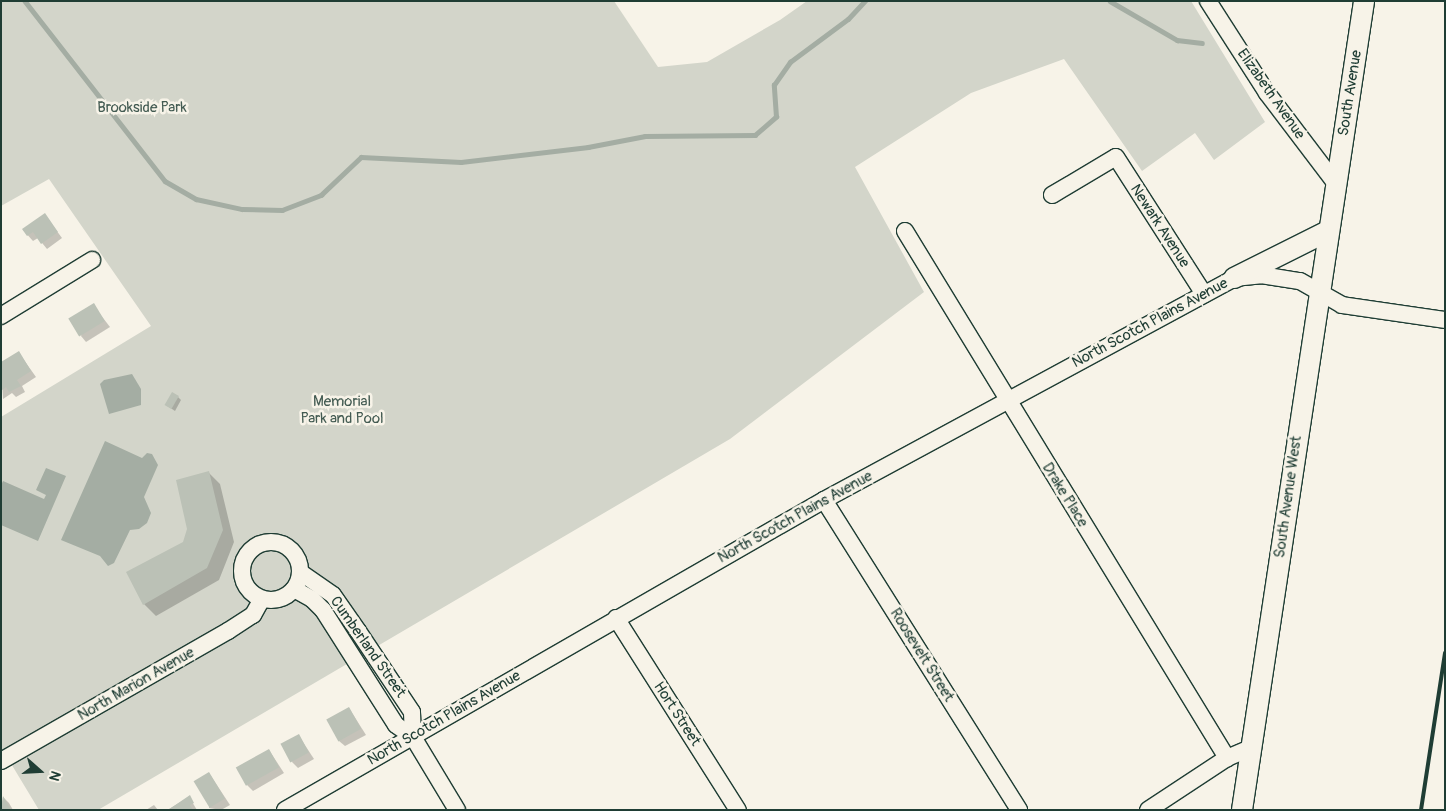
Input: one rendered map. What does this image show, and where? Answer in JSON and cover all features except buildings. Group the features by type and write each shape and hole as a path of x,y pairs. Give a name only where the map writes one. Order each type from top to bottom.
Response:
{"main road":[{"name":"South Avenue","path":"1336,184 1364,1"},
{"name":"South Avenue West","path":"1242,810 1336,184"},
{"path":"1234,278 1328,231"}],"street":[{"name":"Elizabeth Avenue","path":"1208,1 1267,92 1336,184"},
{"name":"Newark Avenue","path":"1052,195 1116,157 1204,294"},
{"name":"Drake Place","path":"904,231 1227,758"},
{"path":"1,316 92,260"},
{"name":"North Scotch Plains Avenue","path":"285,810 824,500 1234,278 1275,276 1300,281 1342,305 1445,320"},
{"name":"Roosevelt Street","path":"824,500 1019,810"},
{"path":"273,542 282,544 296,555 300,572 294,589 280,599 262,599 248,588 242,570 244,561 255,547 273,542"},
{"name":"Cumberland Street","path":"300,572 333,595 358,631 412,712 413,737"},
{"name":"Cumberland Street","path":"294,589 323,610 396,725 413,737 457,810"},
{"name":"North Marion Avenue","path":"1,761 254,615 262,599"},
{"name":"Hort Street","path":"616,618 738,810"},
{"path":"1148,810 1227,758 1251,748"}],"green space":[{"name":"Memorial Park and Pool","path":"1,1 614,1 658,67 707,62 780,20 807,1 1191,1 1265,122 1214,160 1195,133 1142,171 1064,59 971,93 855,167 924,292 730,439 98,810 39,810 1,747 1,417 151,326 49,179 1,206"}],"shaded area":[{"path":"132,374 141,389 141,405 109,414 100,384 104,380"},
{"path":"105,441 142,458 147,453 152,454 158,465 144,497 151,513 147,523 139,529 130,530 114,563 108,566 100,556 61,540"},
{"path":"46,468 66,476 38,541 1,525 1,485 3,481 44,499 46,495 36,490"}],"waterway":[{"path":"25,1 165,181 196,199 242,209 282,210 321,195 361,157 461,162 588,147 645,136 755,135 776,117 774,85 790,62 848,19 865,1"},
{"path":"1110,1 1177,40 1202,43"}],"railway":[{"path":"1421,810 1445,653"}],"park label":[{"name":"Brookside Park","path":"142,108"}]}
